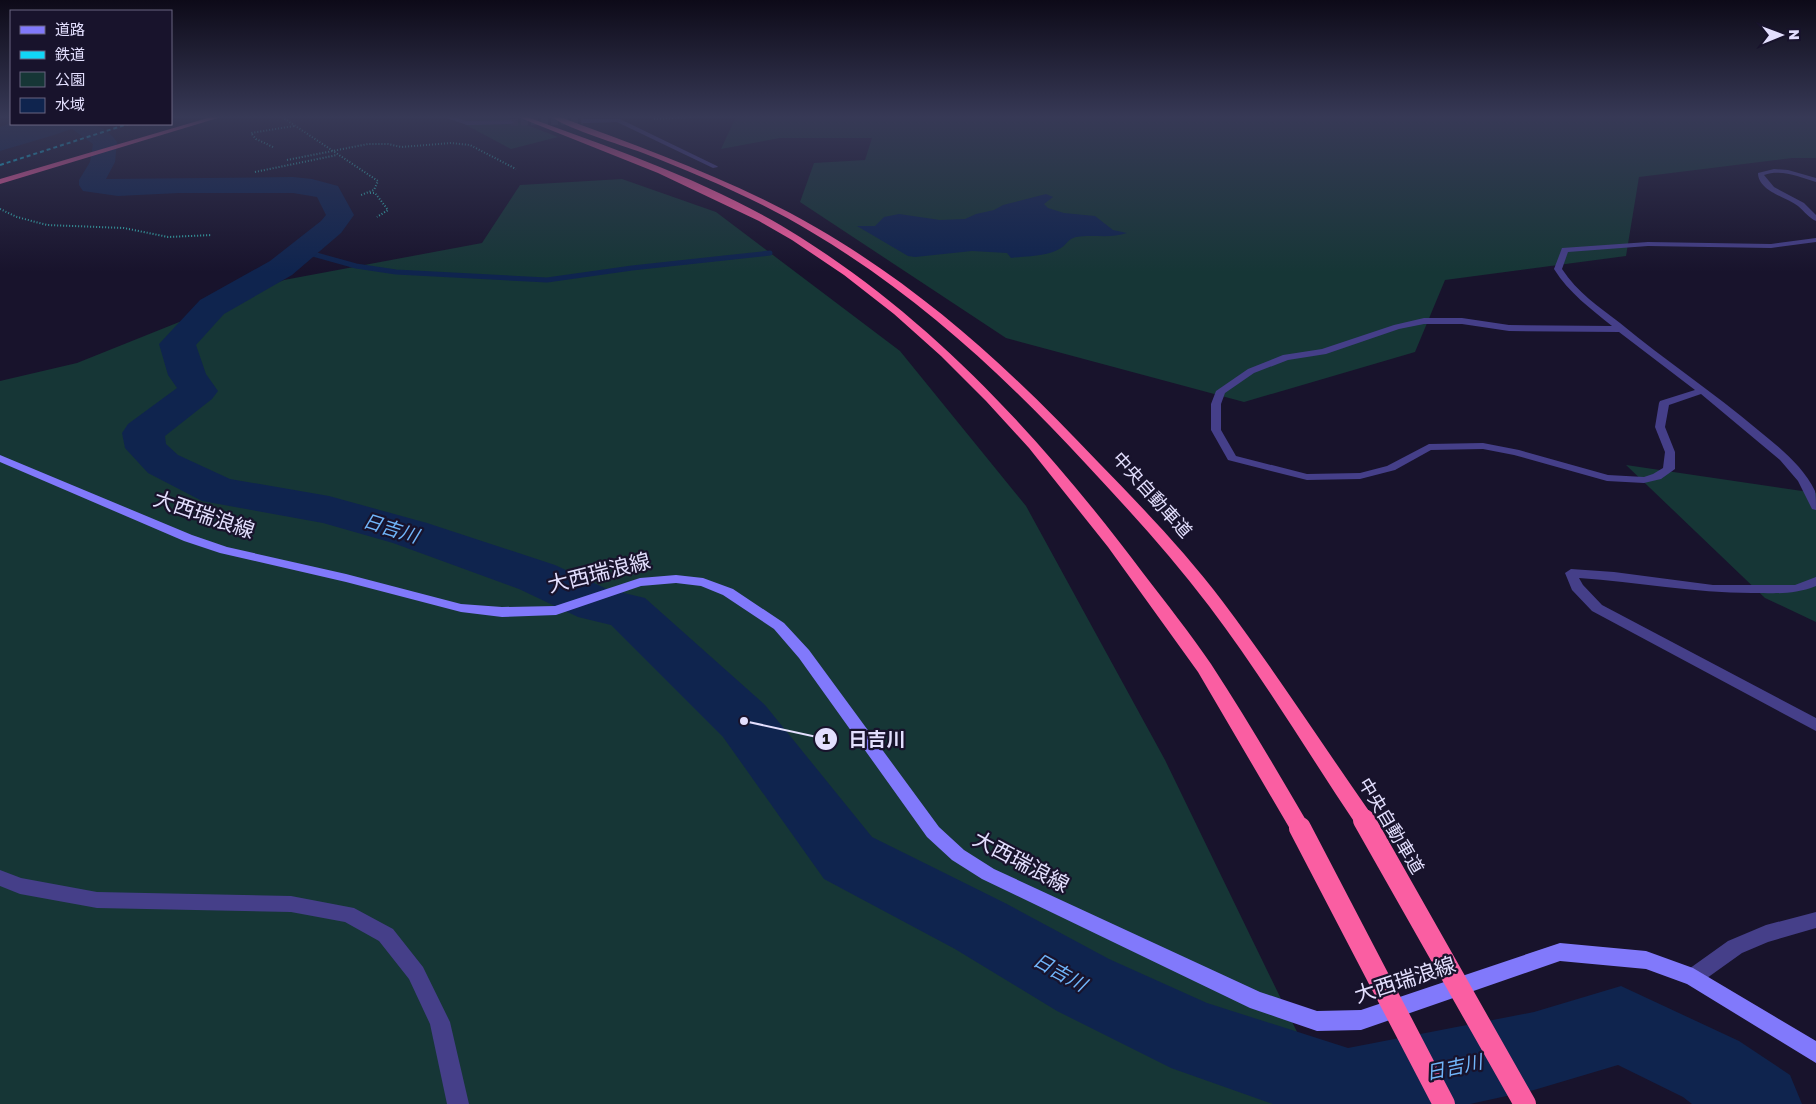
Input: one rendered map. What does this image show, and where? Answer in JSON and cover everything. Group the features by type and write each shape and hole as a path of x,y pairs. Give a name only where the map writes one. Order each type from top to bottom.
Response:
{"highway":[{"path":"0,177 32,169"},
{"path":"0,182 41,169"},
{"path":"657,169 733,204 794,237 884,299 952,360 1035,445 1106,530 1210,676 1300,828 1444,1104"},
{"name":"中央自動車道","path":"690,169 786,214 868,263 914,296 978,349 1043,412 1158,533 1230,623 1364,820 1525,1104"}],"main road":[{"name":"大西瑞浪線","path":"0,458 188,538 224,550 346,578 461,608 502,612 556,610 640,582 676,578 703,582 728,592 779,626 804,654 934,832 958,855 988,874 1257,1001 1317,1021 1361,1020 1560,952 1646,960 1693,977 1816,1053"}],"street":[{"path":"1816,180 1792,172 1767,171 1760,174 1763,182 1801,206 1816,219"},
{"path":"1816,240 1771,246 1648,244 1565,250 1558,269 1567,285 1621,329 1704,390 1778,451 1811,492 1816,506"},
{"path":"1621,329 1509,328 1462,321 1424,321 1397,327 1323,352 1286,357 1251,372 1221,390 1216,404 1216,430 1232,458 1308,477 1360,476 1391,468 1429,447 1483,446 1515,452 1607,478 1644,480 1657,478 1670,469 1670,452 1660,427 1664,403 1704,390"},
{"path":"1816,581 1796,589 1713,588 1649,582 1614,576 1571,573 1576,586 1597,608 1816,725"},
{"path":"0,878 20,886 97,900 291,904 348,914 386,935 416,973 440,1022 458,1104"},
{"path":"1693,977 1735,947 1766,934 1816,920"}],"path":[{"path":"255,172 272,169"},
{"path":"358,169 378,182 374,190 360,195"},
{"path":"366,193 375,193 388,210 377,217"},
{"path":"0,210 20,220 64,228 125,228 162,236 212,235"}],"green space":[{"path":"812,169 1707,169 1639,177 1626,256 1445,280 1415,352 1244,402 1006,338 800,202"},
{"path":"622,179 716,212 900,351 1026,506 1165,760 1332,1104 0,1104 0,381 77,363 284,280 482,243 520,185"},
{"path":"1626,465 1816,493 1816,622 1765,598"}],"water":[{"path":"1046,194 1053,197 1044,204 1048,208 1064,213 1095,216 1113,230 1127,233 1114,236 1076,237 1055,251 1036,256 1011,258 1007,253 972,251 915,257 908,256 857,226 875,226 884,217 899,214 940,220 965,219 976,214 994,210 1003,205"}],"waterway":[{"name":"日吉川","path":"99,169 92,180 92,185 118,188 179,185 293,185 312,187 328,192 340,215 331,227 281,268 212,307 177,344 187,375 198,391 143,433 146,448 163,464 218,491 329,510 410,533 537,577 596,605 627,610 744,721 848,858 980,926 1083,985 1199,1040 1348,1089 1534,1051 1621,1025 1711,1069 1761,1104"},
{"path":"302,251 356,266 396,272 547,280 632,268 770,253"}],"place":[{"name":"日吉川","path":"744,721"}]}
